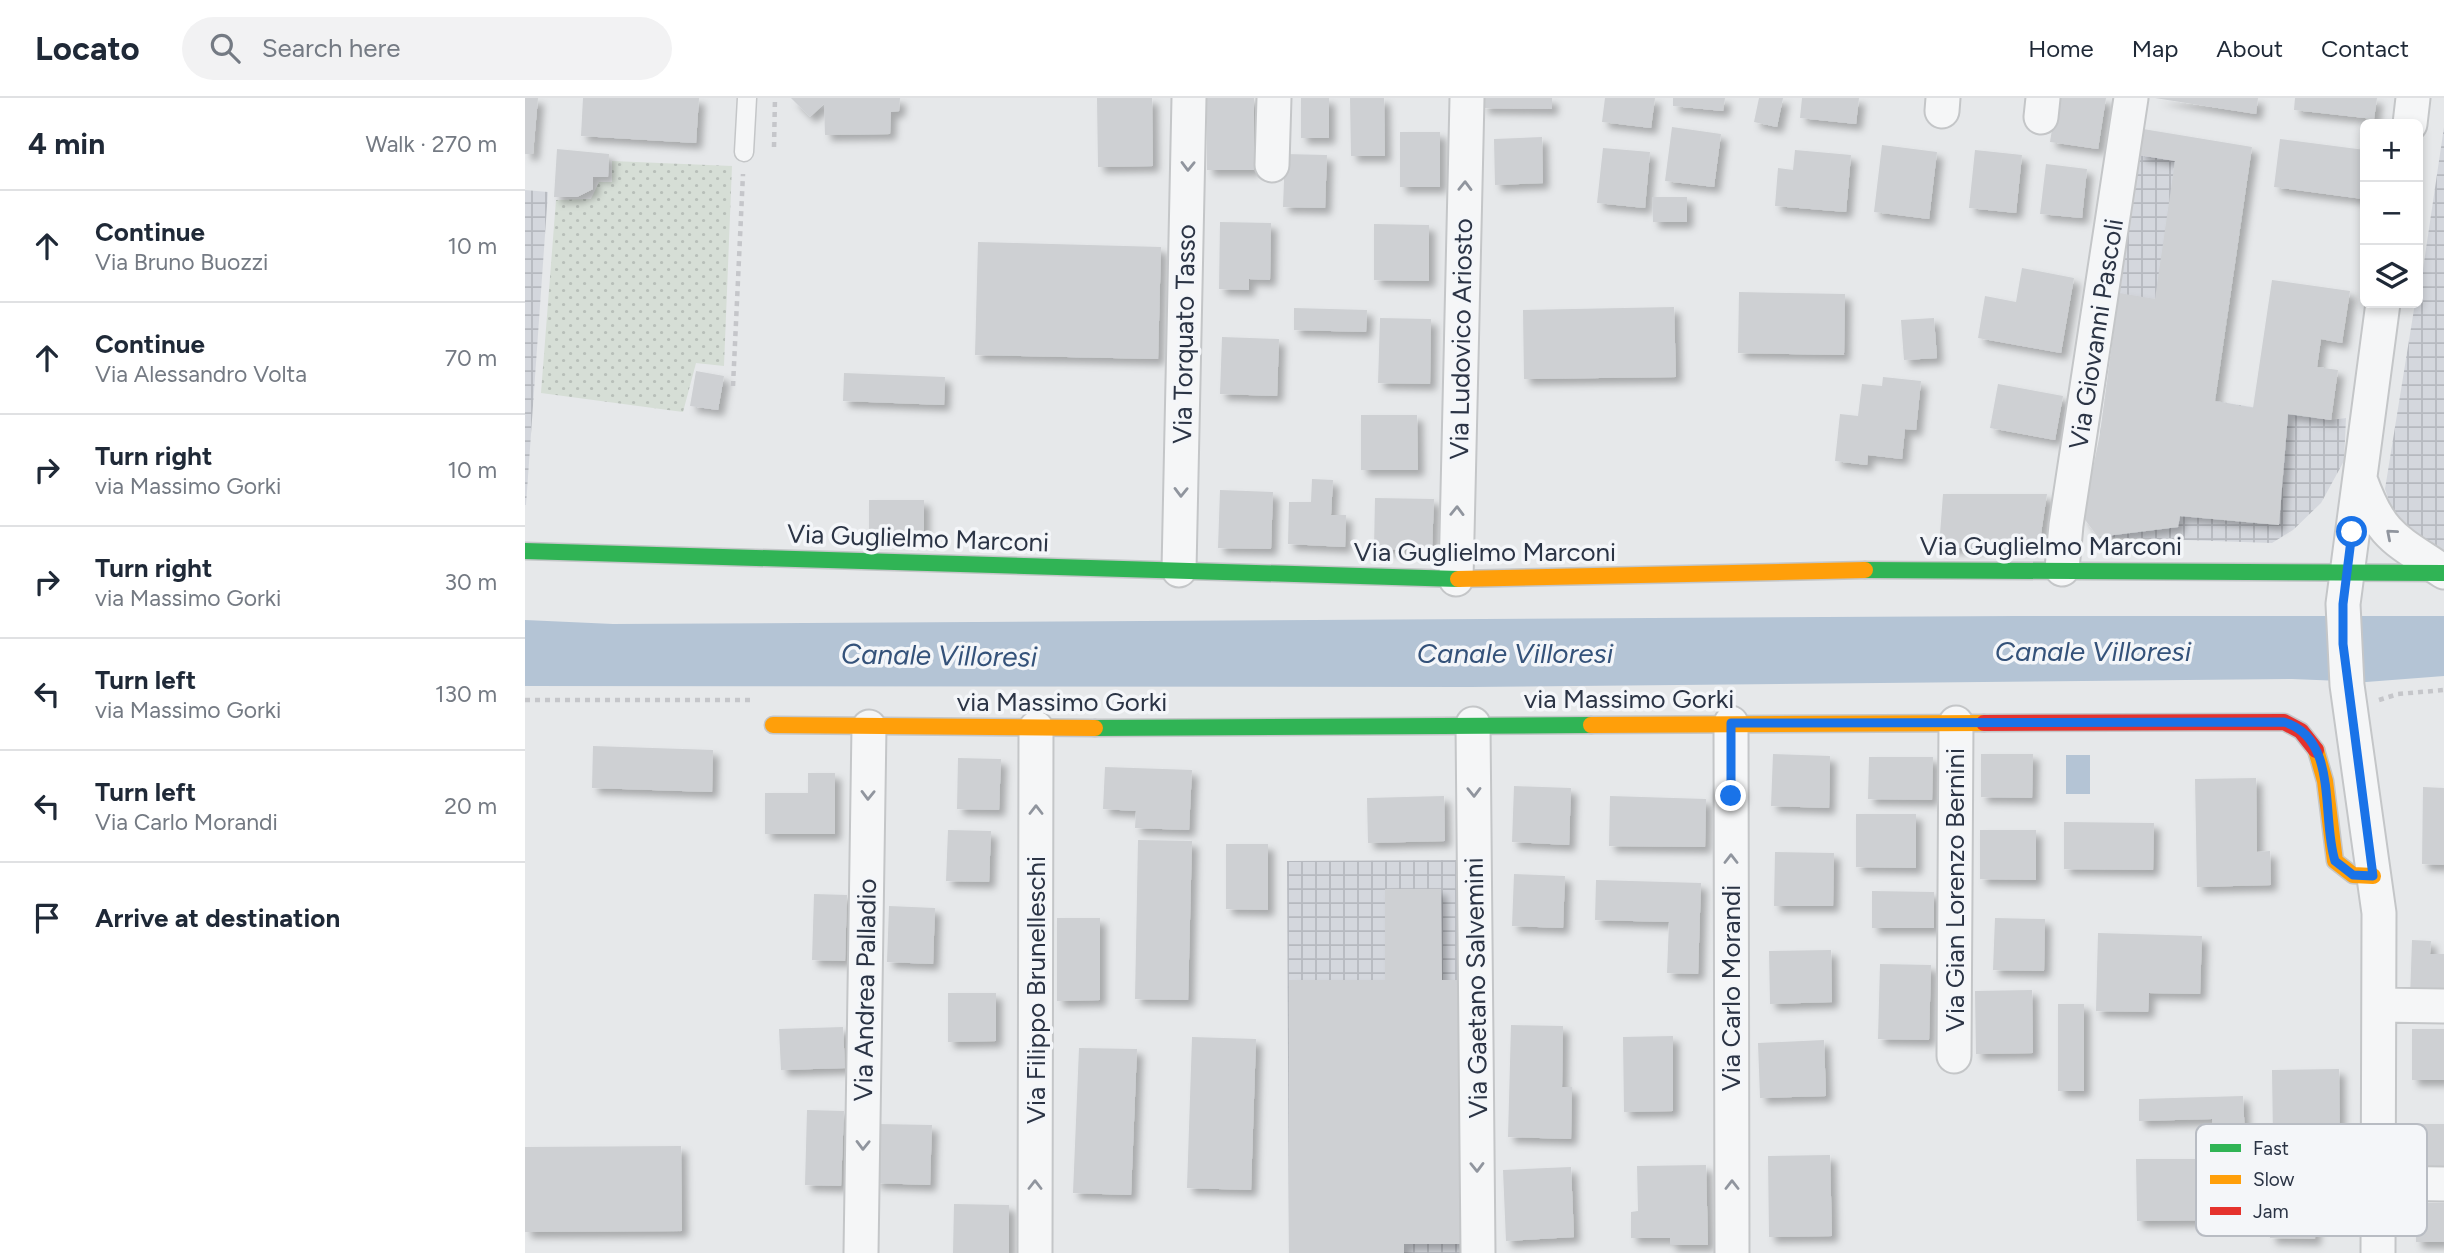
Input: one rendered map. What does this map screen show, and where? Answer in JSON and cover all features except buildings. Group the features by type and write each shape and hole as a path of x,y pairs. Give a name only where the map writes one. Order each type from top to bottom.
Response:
{"street":[{"name":"Via Torquato Tasso","path":"1179,570 1189,98"},
{"path":"1272,165 1274,98"},
{"name":"Via Ludovico Ariosto","path":"1456,579 1467,98"},
{"name":"Via Giovanni Pascoli","path":"2062,569 2066,525 2131,98"},
{"path":"2411,119 2413,98"},
{"path":"2379,1124 2379,913 2373,876 2358,694 2343,604 2382,308"},
{"path":"2360,477 2372,510 2386,532 2444,573"},
{"name":"Via Guglielmo Marconi","path":"525,551 1456,579 2062,569 2444,573"},
{"name":"via Massimo Gorki","path":"773,725 1037,728 2284,722 2293,725 2314,742 2322,768 2335,861 2353,875 2373,876"},
{"name":"Via Carlo Morandi","path":"1731,723 1732,1253"},
{"name":"Via Gian Lorenzo Bernini","path":"1954,1056 1956,723"},
{"name":"Via Gaetano Salvemini","path":"1473,724 1478,1253"},
{"name":"Via Andrea Palladio","path":"861,1253 869,727"},
{"name":"Via Filippo Brunelleschi","path":"1035,1253 1037,728"},
{"path":"2380,1005 2444,1006"}],"lane":[{"path":"744,152 747,98"}],"path":[{"path":"774,147 775,98"},
{"path":"733,386 744,152"},
{"path":"2358,694 2444,690"}],"shaded area":[{"path":"2444,127 2444,550 2437,550 2419,540 2394,515 2385,489 2414,308 2423,308 2423,269"},
{"path":"2139,155 2248,172 2215,401 2331,420 2346,418 2344,461 2321,503 2293,530 2272,543 2098,537 2100,434"},
{"path":"612,161 732,166 724,366 696,363 683,412 541,393 556,200 591,199 599,182 612,182"},
{"path":"525,190 548,192 526,505 525,505"},
{"path":"1458,860 1460,1253 1289,1253 1287,861"}],"water":[{"name":"Canale Villoresi","path":"2444,616 2444,676 2366,682 2292,679 1470,687 525,686 525,620 613,624"},
{"path":"2066,755 2090,755 2090,794 2066,794"}],"traffic: fast":[{"path":"525,551 1458,579"},
{"path":"1865,570 2444,573"},
{"path":"1095,728 1591,725"}],"traffic: slow":[{"path":"1458,579 1865,570"},
{"path":"1591,725 1984,723"},
{"path":"773,725 1095,728"},
{"path":"2316,750 2325,781 2335,861 2353,875 2373,876"}],"traffic: jam":[{"path":"1984,723 2284,722 2301,731 2316,750"}],"route":[{"path":"1731,796 1731,723 2284,722 2305,732 2314,742 2322,768 2335,861 2341,869 2353,875 2373,876 2343,644 2343,604 2352,532"}]}
